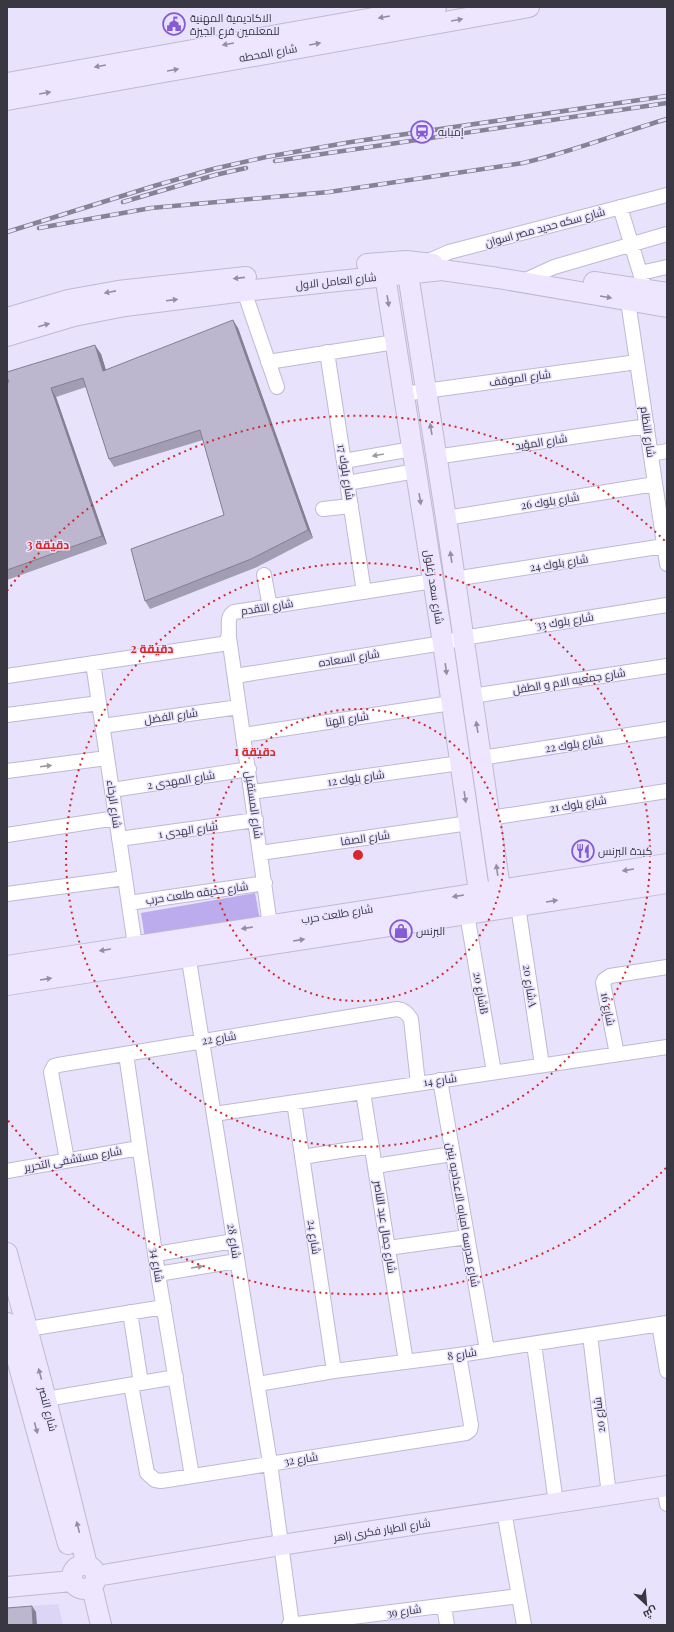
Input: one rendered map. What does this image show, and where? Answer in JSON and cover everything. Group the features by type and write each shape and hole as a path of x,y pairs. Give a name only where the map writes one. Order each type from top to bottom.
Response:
{"street":[{"name":"شارع المحطه","path":"7,82 362,14 432,13 529,7"},
{"name":"شارع المحطه","path":"7,100 300,47 432,13"},
{"name":"شارع سكه حديد مصر اسوان","path":"413,266 449,252 667,195"},
{"path":"620,207 642,281 667,266"},
{"path":"528,279 554,267 667,234"},
{"name":"شارع العامل الاول","path":"7,336 74,316 125,306 244,291 413,266 431,271 452,271 528,279 604,283 642,281 667,292"},
{"name":"شارع سعد زغلول","path":"413,266 425,390 435,458 446,518 490,818 507,901"},
{"name":"شارع العامل الاول","path":"7,318 68,300 118,291 383,270"},
{"name":"شارع سعد زغلول","path":"383,270 443,643 469,823 476,906"},
{"name":"شارع العامل الاول","path":"528,279 667,308"},
{"path":"244,291 277,387"},
{"name":"شارع النظام","path":"628,301 655,484 663,513 664,546 667,564"},
{"path":"268,362 394,342"},
{"name":"شارع بلوك 17","path":"327,352 364,592"},
{"name":"شارع الموقف","path":"403,394 637,362"},
{"name":"شارع المؤيد","path":"435,458 647,426"},
{"path":"344,461 412,449"},
{"path":"651,454 667,451"},
{"path":"347,483 416,471"},
{"name":"شارع بلوك 26","path":"446,518 655,484"},
{"path":"323,509 351,506"},
{"name":"شارع بلوك 24","path":"454,579 664,546"},
{"path":"264,575 270,607"},
{"name":"شارع التقدم","path":"229,637 229,618 234,612 433,581"},
{"name":"شارع بلوك 33","path":"463,638 667,605"},
{"path":"7,676 222,644 225,643 229,637"},
{"name":"شارع المستقبل","path":"229,637 270,925"},
{"name":"شارع السعاده","path":"235,676 443,643 463,638"},
{"name":"شارع الرخاء","path":"93,663 135,945"},
{"name":"شارع جمعيه الام و الطفل","path":"472,696 667,666"},
{"path":"7,715 99,703"},
{"name":"شارع الهنا","path":"244,735 451,703"},
{"name":"شارع الفضل","path":"102,726 239,707"},
{"name":"شارع بلوك 22","path":"481,758 667,729"},
{"path":"7,771 107,758"},
{"name":"شارع بلوك 12","path":"252,792 460,764"},
{"name":"شارع المهدى 2","path":"112,790 249,769"},
{"name":"شارع بلوك 21","path":"490,818 667,791"},
{"path":"7,835 116,818"},
{"name":"شارع الهدى 1","path":"119,839 256,820"},
{"name":"شارع الصفا","path":"260,852 469,823"},
{"name":"شارع طلعت حرب","path":"507,901 667,864"},
{"path":"7,894 125,878"},
{"name":"شارع حديقه طلعت حرب","path":"129,903 265,883"},
{"name":"شارع طلعت حرب","path":"7,985 188,958 507,901 667,883"},
{"name":"شارع 20A","path":"507,901 542,1065"},
{"name":"شارع طلعت حرب","path":"7,966 270,925 476,906"},
{"name":"شارع 20B","path":"476,906 494,1072"},
{"name":"شارع 28","path":"185,938 258,1384 291,1625"},
{"name":"شارع 16","path":"617,1054 603,983 604,980 610,976 667,967"},
{"name":"شارع 22","path":"67,1160 51,1075 52,1068 58,1065 397,1009 403,1010 411,1019 418,1084"},
{"name":"شارع 14","path":"214,1114 667,1047"},
{"name":"شارع 34","path":"126,1054 158,1274 192,1476"},
{"name":"شارع مدرسه امبابه الاعداديه بنين","path":"440,1080 487,1350"},
{"name":"شارع جمال عبد الناصر","path":"363,1092 406,1362"},
{"name":"شارع 24","path":"294,1102 334,1371"},
{"path":"302,1157 372,1146"},
{"name":"شارع مستشفى التحرير","path":"7,1171 140,1148"},
{"path":"375,1166 452,1154"},
{"path":"388,1248 467,1237"},
{"path":"156,1254 234,1241"},
{"name":"شارع النصر","path":"8,1260 46,1399 84,1578 89,1625"},
{"path":"158,1274 237,1260"},
{"path":"28,1329 164,1307"},
{"name":"شارع 32","path":"130,1312 136,1384 147,1473 155,1480 161,1481 466,1433 470,1430 471,1425 459,1355"},
{"name":"شارع النصر","path":"7,1323 84,1578 101,1625"},
{"path":"663,1324 667,1370"},
{"name":"شارع 8","path":"258,1384 334,1371 459,1355 663,1324"},
{"name":"شارع 20","path":"590,1335 609,1495"},
{"path":"534,1344 556,1503"},
{"path":"46,1399 176,1377"},
{"name":"شارع الطيار فكرى زاهر","path":"7,1587 84,1578 281,1545 609,1495 666,1492"},
{"path":"504,1511 524,1625"},
{"name":"شارع 39","path":"291,1625 371,1620 444,1606 519,1596"},
{"path":"444,1606 447,1625"}],"shaded area":[{"path":"255,893 260,920 145,939 141,913"},
{"path":"58,1604 63,1625 7,1625 7,1608"}],"building":[{"path":"233,320 308,530 251,559 145,601 131,549 224,515 200,430 109,459 83,378 51,388 102,536 7,570 7,383 9,382 7,372 95,345 103,371"},
{"path":"32,1606 33,1625 7,1625 7,1608"}],"railway":[{"path":"7,232 154,186 213,169 266,157 351,142 667,96"},
{"path":"275,161 667,103"},
{"path":"39,228 151,208 329,192 523,163 541,159 667,119"},
{"path":"123,202 215,175 246,168"}],"place":[{"name":"الاكاديمية المهنية للمعلمين فرع الجيزة","path":"174,24"},
{"name":"إمبابه","path":"422,132"},
{"name":"كبدة البرنس","path":"583,851"},
{"name":"البرنس","path":"401,931"}]}
